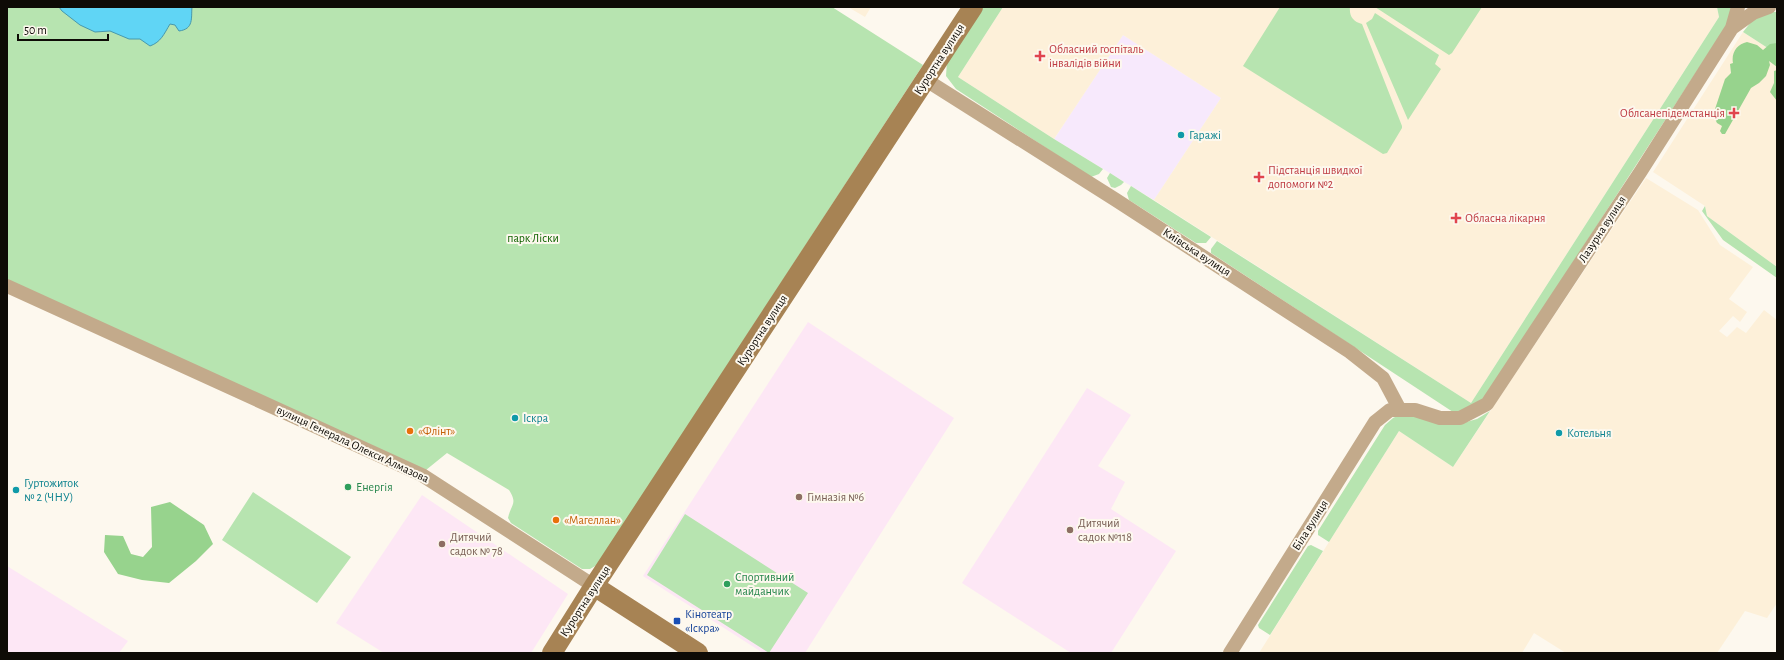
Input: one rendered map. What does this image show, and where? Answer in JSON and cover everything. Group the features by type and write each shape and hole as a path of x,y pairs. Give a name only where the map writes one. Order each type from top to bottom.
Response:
{"main road":[{"name":"Курортна вулиця","path":"552,653 594,586 973,7"},
{"name":"вулиця Генерала Олекси Алмазова","path":"594,586 698,653"}],"street":[{"name":"Лазурна вулиця","path":"1400,410 1415,410 1440,418 1460,418 1487,404 1641,171 1732,28 1737,17 1738,7"},
{"name":"Лазурна вулиця","path":"1732,28 1753,13 1769,7"},
{"name":"Київська вулиця","path":"926,80 1116,200 1350,352 1382,378 1400,410"},
{"name":"вулиця Генерала Олекси Алмазова","path":"7,286 422,475 594,586"},
{"name":"Біла вулиця","path":"1230,653 1375,422 1390,410 1400,410"}],"shaded area":[{"path":"848,7 871,7 865,17"},
{"name":"Обласна лікарня","path":"1003,7 1717,7 1719,17 1471,403 1154,200 1221,98 1123,35 1054,139 958,77"},
{"name":"Облсанепідемстанція","path":"1743,32 1777,54 1777,267 1707,216 1705,206 1653,172"},
{"path":"1123,35 1221,98 1154,200 1054,139"},
{"path":"1646,178 1698,210 1720,245 1753,267 1729,299 1747,312 1740,322 1733,316 1719,331 1727,337 1737,327 1746,333 1764,310 1777,320 1777,603 1767,618 1745,611 1717,653 1566,653 1534,633 1522,653 1259,653 1399,431 1453,467"},
{"name":"Гімназія №6","path":"808,322 954,418 805,653 763,653 643,576"},
{"name":"Дитячий садок №118","path":"1087,388 1131,415 1098,466 1125,482 1111,509 1176,551 1111,653 1071,653 962,583"},
{"name":"Дитячий садок № 78","path":"422,495 568,594 531,653 384,653 336,623"},
{"path":"7,566 128,641 119,653 7,653"}],"green space":[{"name":"парк Ліски","path":"7,7 832,7 923,65 597,565 590,569 582,569 511,523 508,518 513,504 513,498 509,490 447,453 426,470 7,281"},
{"path":"982,7 1003,7 958,77 1103,169 1099,174 1091,177 1086,174 956,89 946,76 947,61"},
{"path":"1280,7 1350,7 1352,18 1356,22 1362,24 1402,126 1387,153 1383,154 1243,66"},
{"path":"1375,7 1482,7 1452,53 1449,55"},
{"path":"1717,7 1733,7 1728,23 1482,403 1456,414 1211,253 1211,249 1217,241 1471,403 1719,17"},
{"path":"1771,12 1777,12 1777,54 1743,32 1755,17"},
{"path":"1375,13 1439,55 1435,64 1441,69 1408,120 1366,23 1372,19"},
{"path":"1747,42 1757,45 1763,50 1770,44 1777,43 1777,67 1769,61 1770,65 1766,76 1751,88 1725,134 1722,134 1720,131 1722,126 1717,123 1713,115 1725,79 1731,73 1730,64 1733,63 1734,52 1740,45"},
{"path":"1777,70 1777,101 1770,92 1774,83 1774,71"},
{"path":"1110,173 1124,182 1115,188 1111,187 1107,178"},
{"path":"1131,186 1211,237 1206,243 1196,243 1129,200 1127,193"},
{"path":"1705,206 1707,216 1777,267 1777,278 1723,240 1702,211"},
{"path":"1490,411 1453,467 1399,431 1329,542 1318,535 1318,531 1385,425 1393,418 1401,414 1459,424 1477,419"},
{"path":"253,492 351,557 317,603 222,540"},
{"path":"170,502 204,525 213,544 196,561 169,583 142,580 118,574 104,552 105,535 123,536 131,554 143,557 152,547 151,507"},
{"name":"Спортивний майданчик","path":"685,514 808,593 769,653 647,575"},
{"path":"1311,545 1323,551 1270,635 1259,628 1258,625 1308,546"}],"water":[{"path":"59,7 192,7 191,22 187,28 179,31 175,25 170,24 160,40 150,46 140,39 129,39 110,31 95,32 80,25"}],"place":[{"name":"Обласний госпіталь інвалідів війни","path":"1040,56"},
{"name":"Облсанепідемстанція","path":"1734,113"},
{"name":"Гаражі","path":"1181,135"},
{"name":"Підстанція швидкої допомоги №2","path":"1259,177"},
{"name":"Обласна лікарня","path":"1456,218"},
{"name":"Іскра","path":"515,418"},
{"name":"«Флінт»","path":"410,431"},
{"name":"Котельня","path":"1559,433"},
{"name":"Енергія","path":"348,487"},
{"name":"Гуртожиток № 2 (ЧНУ)","path":"16,490"},
{"name":"Гімназія №6","path":"799,497"},
{"name":"«Магеллан»","path":"556,520"},
{"name":"Дитячий садок №118","path":"1070,530"},
{"name":"Дитячий садок № 78","path":"442,544"},
{"name":"Спортивний майданчик","path":"727,584"},
{"name":"Кінотеатр «Іскра»","path":"677,621"}]}
